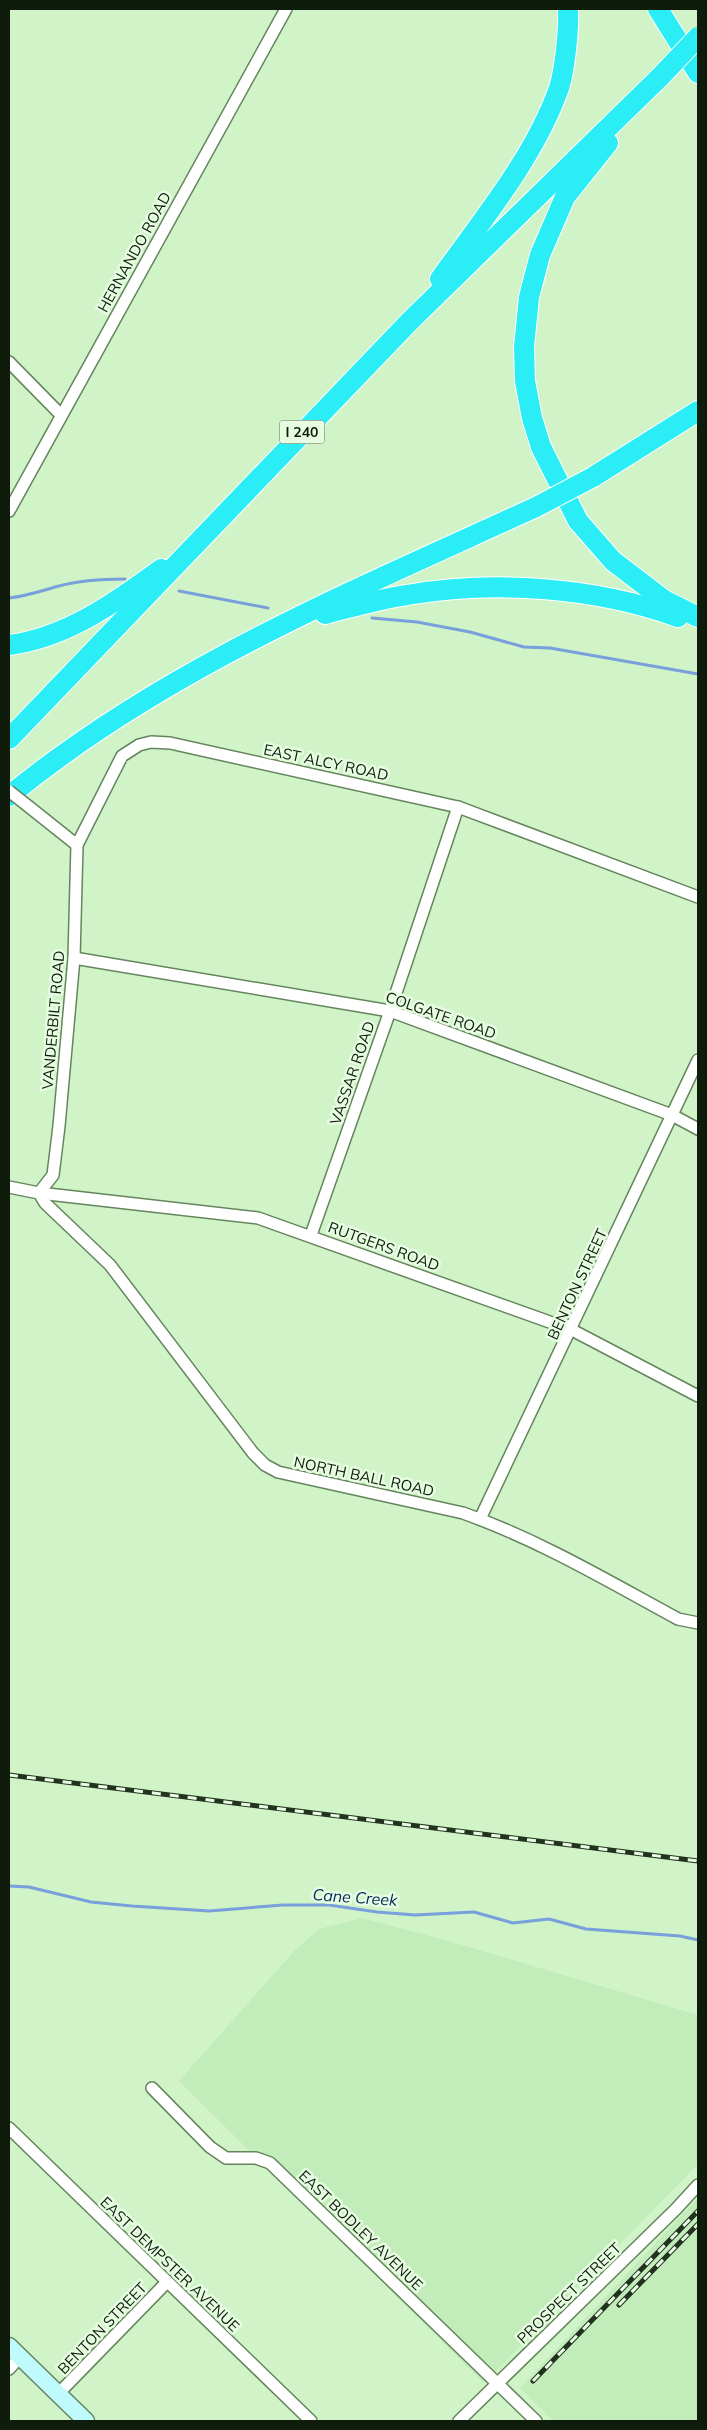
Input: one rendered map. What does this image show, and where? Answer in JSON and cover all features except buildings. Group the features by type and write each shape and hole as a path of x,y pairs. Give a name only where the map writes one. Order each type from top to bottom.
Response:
{"highway":[{"path":"410,321 535,143 559,87 568,23 568,9"},
{"path":"658,9 698,73"},
{"path":"410,321 656,81 698,37"},
{"path":"656,81 565,197 540,255 529,297 524,347 525,381 532,418 542,447 578,521 613,561 664,600 698,617"},
{"name":"I 240","path":"9,739 410,321"},
{"path":"9,796 50,763 162,689 284,623 536,507 592,477 698,411"},
{"path":"9,645 48,635 83,620 119,598 195,544"},
{"path":"284,623 407,594 502,586 589,594 659,610 698,624"}],"main road":[{"path":"14,2351 86,2421"}],"street":[{"name":"HERNANDO ROAD","path":"9,511 285,9"},
{"path":"9,362 61,415"},
{"name":"EAST ALCY ROAD","path":"77,845 122,756 139,745 151,742 170,743 458,807 698,897"},
{"path":"9,792 77,845"},
{"name":"VASSAR ROAD","path":"312,1236 458,807"},
{"name":"VANDERBILT ROAD","path":"39,1193 53,1174 74,958 77,845"},
{"name":"COLGATE ROAD","path":"74,958 390,1011 672,1115 698,1129"},
{"name":"BENTON STREET","path":"480,1519 572,1330 698,1060"},
{"path":"9,1187 39,1193"},
{"name":"RUTGERS ROAD","path":"39,1193 258,1218 572,1330 698,1396"},
{"name":"NORTH BALL ROAD","path":"39,1193 45,1203 110,1265 253,1453 265,1465 278,1472 308,1481 464,1513 524,1536 678,1619 698,1623"},
{"name":"EAST BODLEY AVENUE","path":"152,2088 210,2148 226,2158 256,2158 270,2163 536,2421"},
{"name":"EAST DEMPSTER AVENUE","path":"9,2128 311,2421"},
{"name":"PROSPECT STREET","path":"459,2421 676,2209 698,2185"},
{"name":"BENTON STREET","path":"58,2394 167,2282"},
{"path":"9,2369 14,2351"}],"shaded area":[{"path":"362,1918 452,1942 698,2015 698,2164 484,2383 179,2081 294,1951 319,1929"},
{"path":"698,2198 698,2421 554,2421 520,2388"}],"waterway":[{"path":"9,598 76,582 125,579"},
{"path":"179,591 268,608"},
{"path":"372,618 417,622 470,632 524,647 550,648 698,674"},
{"name":"Cane Creek","path":"9,1886 29,1887 91,1902 209,1911 283,1905 329,1905 415,1915 474,1912 513,1923 549,1919 586,1929 680,1936 698,1940"}],"railway":[{"path":"9,1775 698,1861"},
{"path":"533,2381 698,2211"},
{"path":"619,2305 698,2224"}]}
